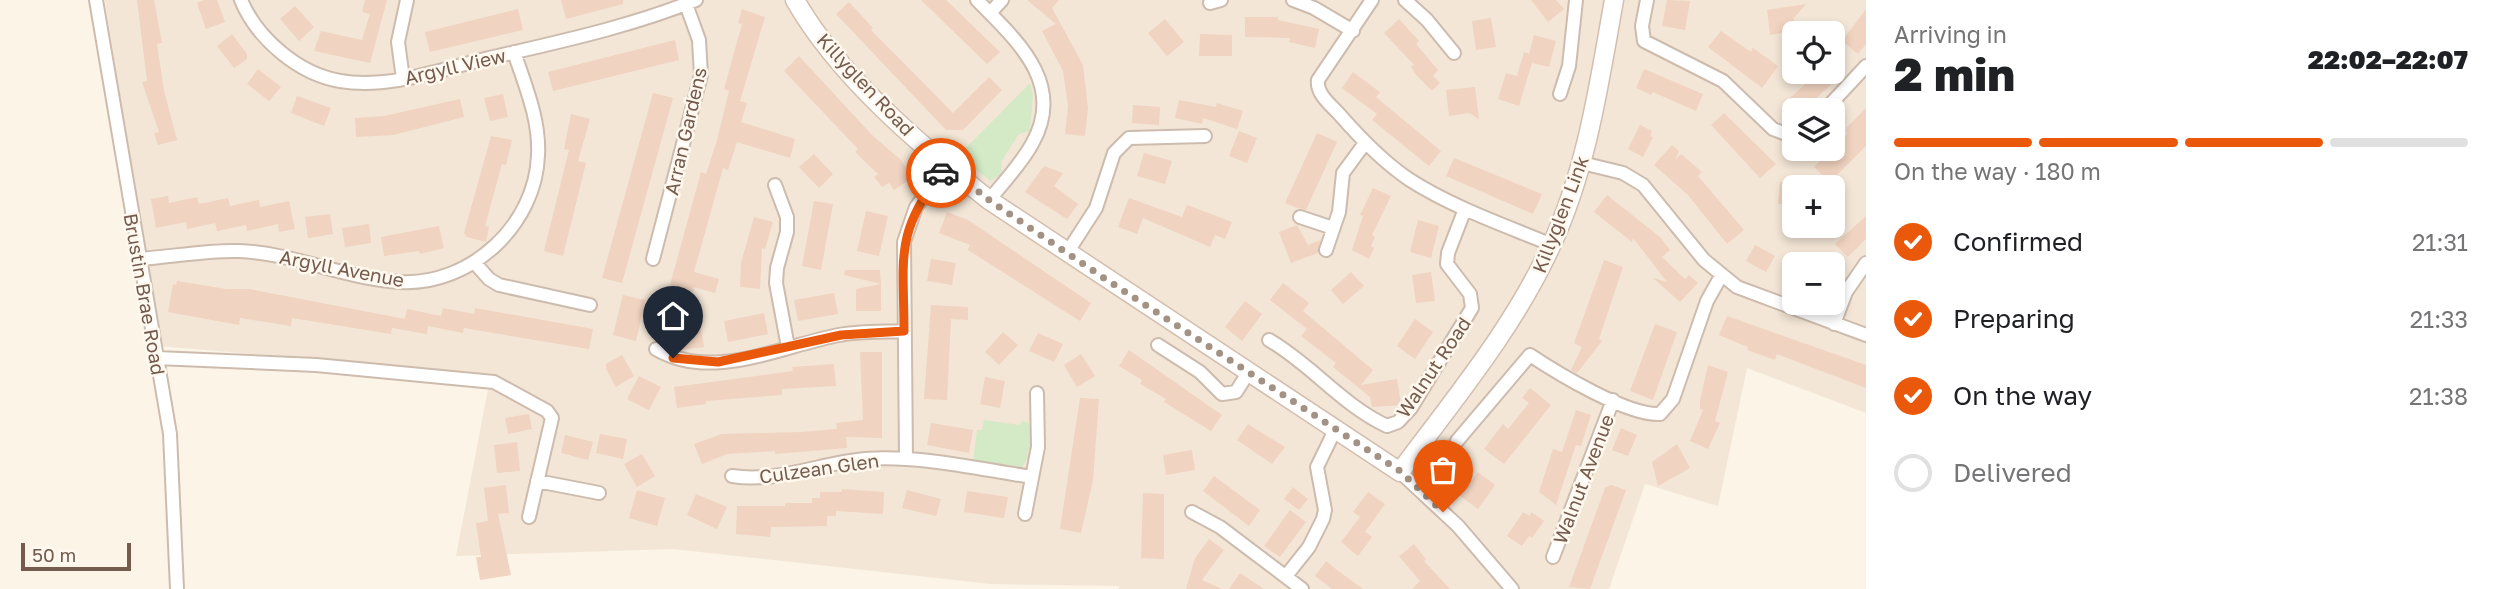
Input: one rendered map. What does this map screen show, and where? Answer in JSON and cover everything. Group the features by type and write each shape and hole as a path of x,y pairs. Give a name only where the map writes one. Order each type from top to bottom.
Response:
{"street":[{"name":"Brustin Brae Road","path":"96,0 170,434 177,589"},
{"name":"Argyll View","path":"242,0 256,25 275,47 318,74 360,84 403,79 632,23 691,2"},
{"path":"403,79 398,42 407,0"},
{"name":"Killyglen Road","path":"795,0 821,40 865,88 947,166 989,200 1067,253 1400,471 1458,526 1512,589"},
{"path":"977,0 1020,43 1035,66 1043,104 1033,143 989,200"},
{"path":"990,13 1002,0"},
{"path":"1293,0 1314,8 1353,31"},
{"path":"1372,0 1322,73 1317,86 1365,142 1411,181 1465,209 1552,245"},
{"path":"1405,0 1427,20 1454,53"},
{"path":"1560,94 1571,55 1576,0"},
{"name":"Killyglen Link","path":"1400,471 1512,317 1552,245 1582,163 1614,0"},
{"path":"1647,0 1642,26 1644,41 1652,48 1723,81 1773,129 1782,132"},
{"name":"Arran Gardens","path":"653,259 701,75 699,40 691,2"},
{"name":"Argyll Avenue","path":"139,260 237,251 408,282 435,278 474,262 499,242 516,222 531,190 538,164 534,117 514,52"},
{"path":"1836,98 1866,66"},
{"path":"1067,253 1096,208 1114,153 1129,138 1205,136"},
{"path":"1326,250 1339,212 1343,173 1365,142"},
{"path":"1582,163 1616,171 1643,185 1704,260 1721,276 1759,298 1866,335"},
{"path":"906,458 903,257 908,225 921,200 947,166"},
{"path":"775,185 787,217 787,232 776,268 776,283 788,347"},
{"name":"Walnut Road","path":"1269,340 1294,355 1329,387 1370,418 1387,426 1398,422 1410,408 1472,308 1470,294 1452,274 1447,264 1448,253 1465,209"},
{"path":"1300,217 1333,228"},
{"path":"474,262 489,279 499,285 590,304"},
{"path":"1834,324 1846,292 1866,263"},
{"name":"Walnut Avenue","path":"1457,441 1530,355 1564,378 1652,415 1668,408 1707,301 1721,276"},
{"path":"656,349 680,360 718,362 841,335 904,331"},
{"path":"1158,345 1200,372 1222,394 1236,392 1248,373"},
{"path":"157,358 317,365 494,382 547,411 552,418 528,517"},
{"path":"1025,514 1038,447 1037,393"},
{"name":"Walnut Avenue","path":"1553,557 1613,400"},
{"path":"1286,576 1309,547 1323,519 1325,510 1317,467 1335,430"},
{"name":"Culzean Glen","path":"732,475 760,478 857,460 906,458 1032,477"},
{"path":"537,481 599,494"},
{"path":"1192,512 1220,527 1303,589"}],"shaded area":[{"path":"105,0 1866,0 1866,413 1747,368 1718,506 1645,484 1609,589 1119,589 1119,586 991,584 673,549 456,556 491,374 158,346"}],"green space":[{"path":"1030,83 1033,95 1030,131 1019,134 1001,162 1002,174 990,181 959,155"},
{"path":"984,420 1019,425 1022,421 1029,423 1033,451 1028,450 1028,458 1022,467 973,462 977,430 982,430"}],"building":[{"path":"137,0 154,0 162,43 157,44 164,91 177,140 158,145 154,133 159,132 142,82 147,81"},
{"path":"217,0 225,22 206,29 197,3"},
{"path":"365,0 387,0 370,63 314,51 321,31 362,40 370,14 362,12"},
{"path":"561,0 623,0 623,4 566,19"},
{"path":"921,0 946,0 1000,52 987,64"},
{"path":"1027,0 1059,0 1052,8 1083,65 1088,108 1085,136 1065,134 1068,106 1063,71 1042,31 1056,24"},
{"path":"1531,0 1556,0 1564,9 1548,22"},
{"path":"1667,0 1690,1 1685,30 1662,26"},
{"path":"849,2 873,28 871,30 953,113 989,77 1002,90 963,130 946,130 836,14"},
{"path":"1806,4 1793,19 1795,21 1782,21 1782,33 1770,35 1767,10"},
{"path":"295,6 314,27 299,41 280,19"},
{"path":"518,9 523,30 430,52 425,32"},
{"path":"742,9 765,17 740,101 747,103 741,122 795,139 790,158 737,142 728,170 723,168 694,272 719,279 715,293 693,287 694,292 670,285 701,172 706,174 717,140 729,91 724,89 742,24 738,23"},
{"path":"1866,9 1866,44 1858,54 1845,43 1845,37"},
{"path":"1245,17 1278,17 1278,20 1319,29 1315,48 1289,42 1290,38 1245,37"},
{"path":"1491,18 1496,47 1476,50 1472,21"},
{"path":"1165,19 1184,42 1167,56 1148,33"},
{"path":"1399,19 1419,41 1416,44 1438,70 1433,76 1440,83 1432,91 1417,76 1411,67 1414,65 1384,33"},
{"path":"1721,31 1751,52 1753,48 1778,66 1762,88 1708,47"},
{"path":"232,34 247,54 247,59 234,68 217,46"},
{"path":"1200,34 1232,35 1232,56 1199,56"},
{"path":"1534,35 1556,41 1549,67 1532,63 1519,106 1498,99 1506,73 1517,76 1524,52 1529,54"},
{"path":"675,40 679,60 553,91 548,72"},
{"path":"799,56 872,135 901,160 912,178 894,190 889,183 882,187 874,177 878,174 855,152 858,149 784,71"},
{"path":"258,69 281,87 269,101 247,84"},
{"path":"1644,69 1703,94 1696,111 1653,92 1651,95 1636,88"},
{"path":"1353,72 1380,92 1376,97 1441,151 1429,166 1372,120 1377,114 1342,88"},
{"path":"1806,84 1831,84 1817,98 1790,98"},
{"path":"1475,87 1479,119 1469,113 1449,116 1446,90"},
{"path":"653,93 673,98 622,283 602,278"},
{"path":"503,94 508,117 490,121 484,98"},
{"path":"297,96 331,108 324,126 291,113"},
{"path":"460,99 464,117 393,135 356,137 355,118 384,116"},
{"path":"1179,100 1216,107 1217,103 1243,111 1237,129 1203,118 1202,124 1175,118"},
{"path":"1133,105 1160,107 1159,125 1132,123"},
{"path":"1866,108 1866,146 1837,175 1823,175 1814,167 1820,161 1845,161 1846,128"},
{"path":"1724,113 1776,164 1760,178 1711,125"},
{"path":"571,114 590,119 578,161 586,163 563,256 544,251 569,150 564,149"},
{"path":"1640,125 1652,131 1650,136 1653,137 1643,157 1628,149"},
{"path":"1239,131 1257,138 1247,163 1229,156"},
{"path":"1317,133 1337,142 1306,210 1285,203"},
{"path":"491,136 512,140 506,165 502,164 485,226 489,227 486,242 467,237 464,233"},
{"path":"1672,145 1679,151 1675,160 1681,154 1702,172 1698,176 1744,230 1727,244 1688,195 1654,165"},
{"path":"1144,153 1172,161 1165,184 1137,176"},
{"path":"814,154 833,174 819,188 799,167"},
{"path":"1454,158 1542,194 1533,214 1446,176"},
{"path":"1044,166 1063,173 1054,186 1078,204 1067,219 1025,192"},
{"path":"1780,182 1782,204 1778,204"},
{"path":"1373,188 1391,196 1372,235 1375,237 1371,246 1374,248 1369,259 1352,250 1363,216 1360,215"},
{"path":"1607,195 1660,237 1670,250 1662,257 1685,279 1689,275 1698,283 1680,302 1653,278 1667,282 1633,238 1632,242 1594,212"},
{"path":"168,196 169,203 197,197 199,204 228,198 230,206 259,200 260,207 289,201 295,229 279,232 278,224 247,231 246,225 217,231 215,223 187,229 186,222 156,228 151,199"},
{"path":"1129,198 1182,217 1187,205 1232,222 1225,239 1215,235 1210,247 1143,218 1137,234 1118,227"},
{"path":"814,201 833,204 821,270 802,266"},
{"path":"866,211 888,216 879,256 857,251"},
{"path":"947,212 968,220 1091,303 1080,321 968,250 970,245 939,233"},
{"path":"330,214 333,234 308,238 305,217"},
{"path":"1866,216 1866,239 1848,257 1835,244 1845,238"},
{"path":"754,217 773,222 765,249 762,248 760,289 740,287 741,263"},
{"path":"1418,220 1439,226 1431,258 1410,252"},
{"path":"369,224 371,243 345,247 342,228"},
{"path":"1297,225 1308,245 1320,240 1318,253 1291,263 1279,232"},
{"path":"439,226 444,248 420,254 419,251 384,256 381,237"},
{"path":"1755,245 1775,256 1766,272 1746,261"},
{"path":"931,259 956,263 952,285 927,281"},
{"path":"1604,260 1623,267 1599,339 1602,341 1577,373 1571,370 1582,347 1574,343"},
{"path":"845,270 880,270 881,284 844,275"},
{"path":"1351,272 1364,286 1343,304 1331,290"},
{"path":"1431,272 1435,301 1416,303 1412,275"},
{"path":"177,281 226,289 249,289 405,319 407,309 441,316 443,308 474,314 475,308 593,329 589,349 464,328 463,333 428,326 427,334 392,328 391,334 292,318 291,326 240,318 239,325 168,312 173,284 176,285"},
{"path":"1283,283 1309,303 1303,311 1373,370 1361,385 1397,379 1401,405 1372,407 1370,397 1333,367 1336,363 1301,336 1307,329 1270,300"},
{"path":"881,284 881,311 856,311 856,289"},
{"path":"834,293 838,314 798,321 794,300"},
{"path":"623,295 645,300 636,341 613,335"},
{"path":"1245,301 1262,314 1242,341 1225,327"},
{"path":"931,305 968,307 968,320 951,319 947,400 924,399"},
{"path":"697,307 704,347 681,350 674,311"},
{"path":"764,313 768,334 728,342 724,321"},
{"path":"1727,316 1866,365 1866,388 1777,354 1775,360 1747,350 1748,347 1719,335"},
{"path":"1415,319 1433,332 1415,359 1397,346"},
{"path":"1655,324 1677,332 1653,400 1630,391"},
{"path":"1003,332 1018,345 999,365 985,352"},
{"path":"1038,333 1063,344 1054,362 1029,351"},
{"path":"1129,350 1222,415 1211,431 1164,402 1166,399 1140,384 1142,380 1119,366"},
{"path":"860,352 882,352 882,438 846,437 847,448 775,454 775,451 727,454 702,464 694,444 722,434 837,429 836,423 863,420"},
{"path":"1081,354 1095,376 1077,387 1064,365"},
{"path":"622,355 634,376 616,387 606,364"},
{"path":"834,364 836,386 782,389 782,395 706,401 706,404 677,408 674,387 793,371 792,367"},
{"path":"1708,365 1728,372 1715,421 1720,423 1708,449 1690,441 1703,410 1700,409 1700,400"},
{"path":"639,376 661,387 649,410 627,399"},
{"path":"985,377 1005,381 1000,408 980,404"},
{"path":"1530,388 1551,405 1504,464 1484,449 1503,424 1508,429 1529,403 1522,398"},
{"path":"1080,398 1099,399 1093,480 1081,533 1060,529"},
{"path":"1576,410 1591,415 1581,446 1576,445 1556,505 1539,492 1553,449 1562,452"},
{"path":"529,414 532,429 508,434 505,418"},
{"path":"931,423 973,430 969,453 927,445"},
{"path":"1248,424 1285,447 1272,464 1237,440"},
{"path":"1621,428 1637,435 1628,456 1612,450"},
{"path":"600,434 627,439 623,459 596,453"},
{"path":"565,435 593,442 588,460 561,453"},
{"path":"517,442 520,471 497,473 494,445"},
{"path":"1677,444 1690,468 1658,486 1652,462"},
{"path":"1192,450 1195,470 1166,475 1163,455"},
{"path":"642,454 655,476 637,487 624,464"},
{"path":"1478,472 1495,485 1478,509 1456,493 1464,482 1468,486"},
{"path":"1214,476 1260,510 1249,526 1203,491"},
{"path":"506,485 509,513 498,514 511,575 480,580 476,557 481,557 476,523 488,521 484,488"},
{"path":"1611,485 1626,490 1590,589 1569,587 1605,488"},
{"path":"1293,487 1308,499 1299,510 1284,499"},
{"path":"842,489 884,492 883,514 836,511 836,516 827,516 827,526 771,527 770,537 736,534 737,506 812,503 812,498 820,498 820,492 841,492"},
{"path":"637,490 665,498 657,526 629,518"},
{"path":"907,490 941,499 936,516 902,508"},
{"path":"967,491 1008,497 1004,518 964,512"},
{"path":"1368,492 1385,504 1365,532 1372,537 1358,556 1341,542 1360,517 1353,512"},
{"path":"1143,493 1164,494 1164,559 1141,558"},
{"path":"696,494 727,507 717,529 687,515"},
{"path":"1290,510 1306,522 1280,557 1264,546"},
{"path":"1523,512 1530,516 1531,512 1544,521 1532,538 1529,536 1522,546 1507,536"},
{"path":"1209,539 1224,550 1202,580 1222,589 1186,589 1195,558"},
{"path":"1414,544 1426,559 1424,561 1450,589 1412,589 1420,581 1399,556"},
{"path":"1326,561 1363,589 1332,589 1315,576"},
{"path":"1240,573 1264,589 1229,589"}],"way so far":[{"path":"941,173 947,166 989,200 1101,276 1400,471 1443,512"}],"route":[{"path":"673,358 683,361 718,362 841,335 904,331 904,242 916,207 941,173"}]}
